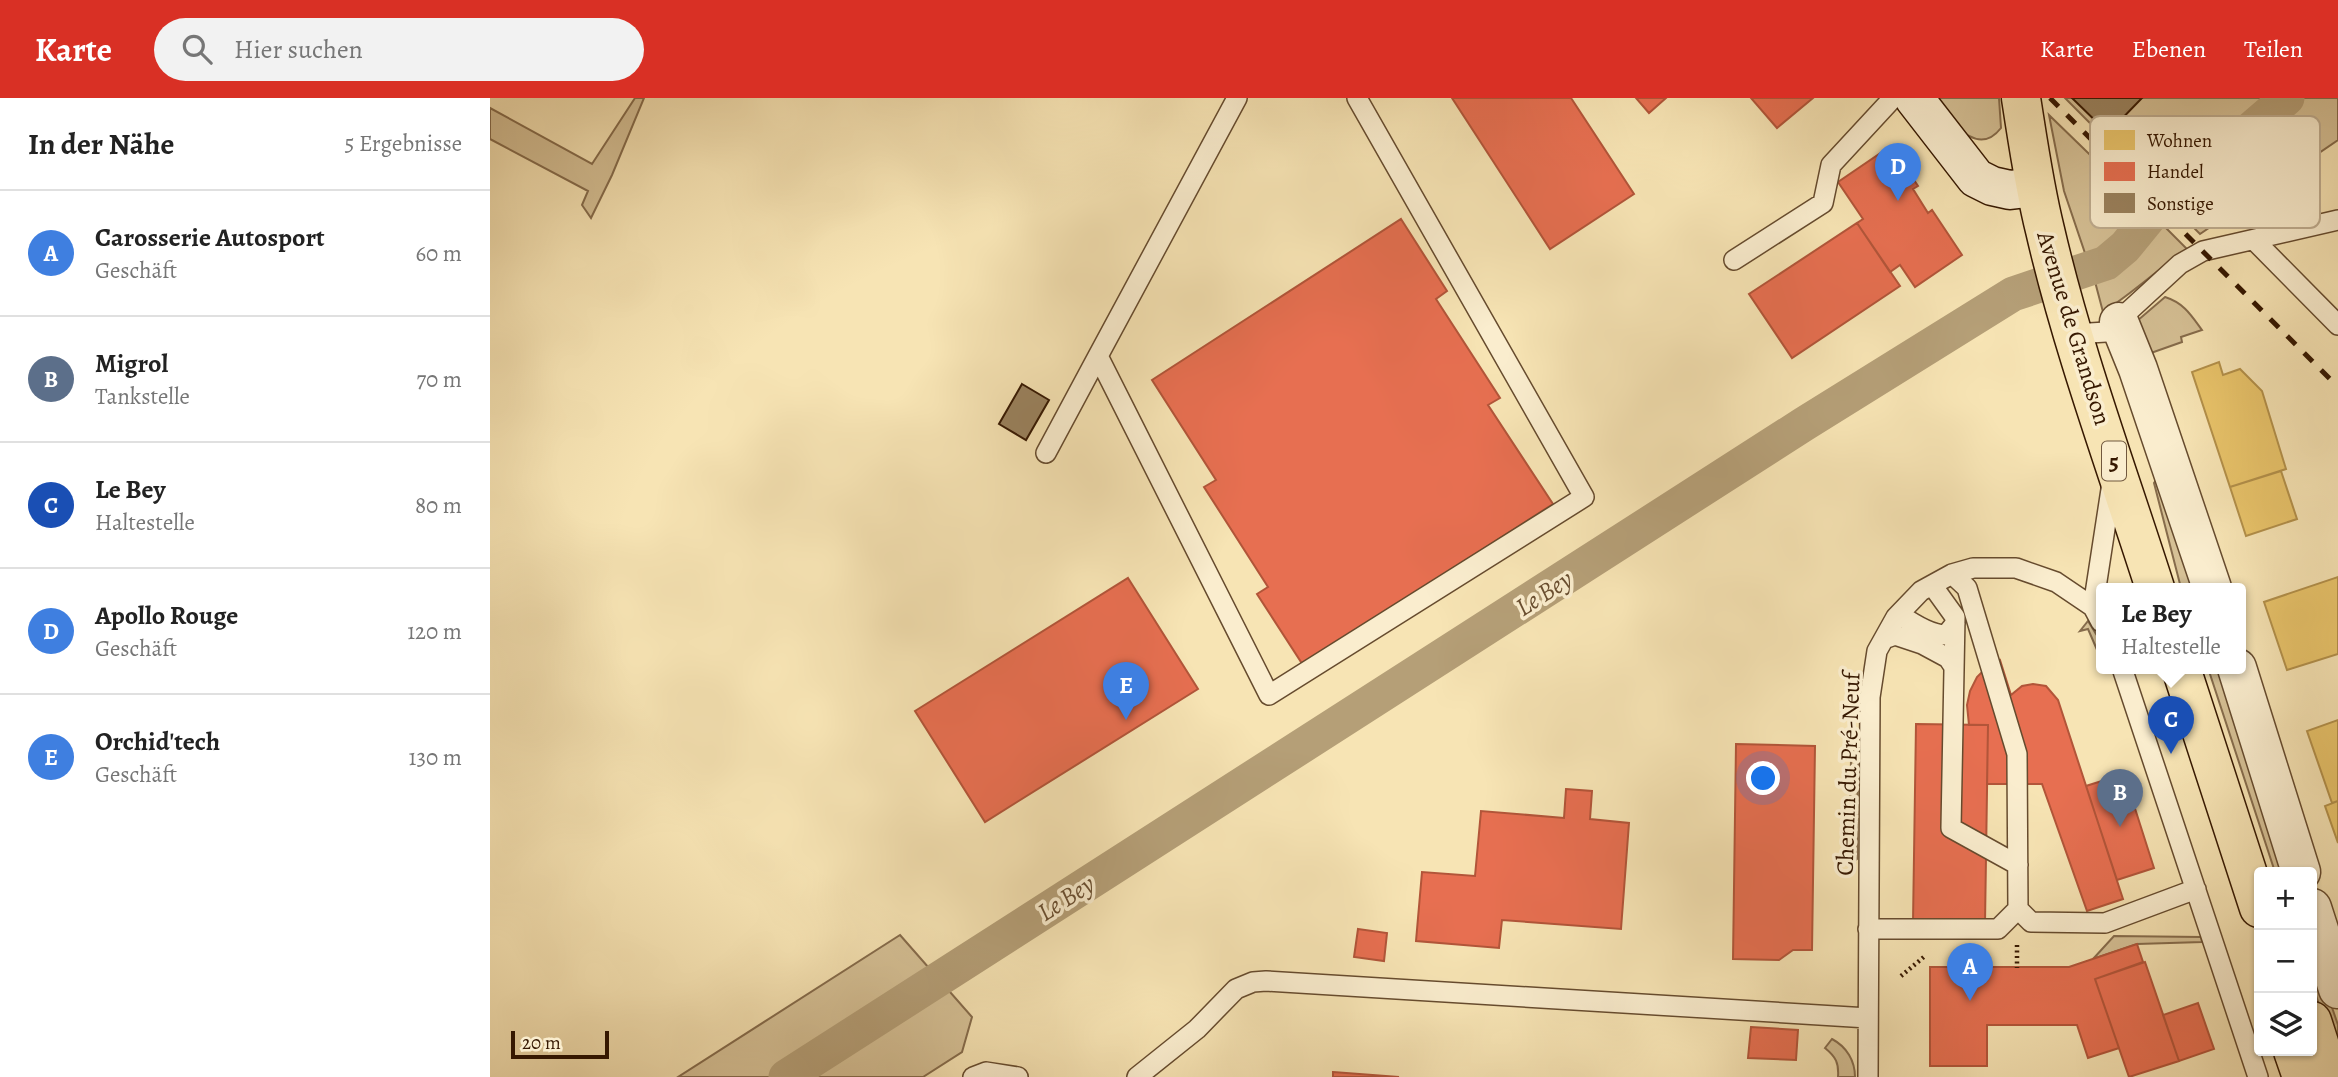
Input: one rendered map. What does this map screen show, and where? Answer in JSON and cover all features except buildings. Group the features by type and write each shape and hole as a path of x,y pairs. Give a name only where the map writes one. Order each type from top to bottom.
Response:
{"main road":[{"name":"5","path":"2021,98 2035,187"},
{"name":"Avenue de Grandson","path":"2035,187 2045,233 2074,334 2153,583"},
{"path":"2183,674 2254,893"},
{"path":"2317,1037 2330,1077"},
{"path":"2295,1056 2302,1077"}],"street":[{"path":"1914,98 1976,178 1992,186 2010,190 2035,187"},
{"path":"2119,322 2138,369 2210,583"},
{"path":"2239,674 2299,867"},
{"path":"2317,924 2338,989"}],"lane":[{"path":"1046,453 1237,98"},
{"path":"1098,356 1269,695 1584,497 1357,98"},
{"path":"1734,260 1823,203 1831,165 1893,98"},
{"path":"2320,225 2338,220"},
{"path":"2074,334 2106,332 2180,264 2203,251 2306,228"},
{"path":"2255,241 2338,325"},
{"name":"Chemin du Pré-Neuf","path":"2101,583 2115,461"},
{"name":"Chemin du Pré-Neuf","path":"1868,1077 1870,697 1877,651 1899,614 1921,591 1952,574 1973,568 2016,568 2056,582 2096,613"},
{"path":"1868,929 1998,929 2018,909 2017,754 1967,588 1952,574"},
{"path":"1932,584 1955,617 1951,828 2018,864"},
{"path":"1899,614 1913,624 1940,635 1946,635 1955,624"},
{"path":"1884,639 1895,635 1922,644 1948,658 1954,667"},
{"path":"2124,674 2258,1077"},
{"path":"2018,909 2031,922 2105,923 2196,889"},
{"path":"1137,1077 1197,1029 1236,989 1253,982 1868,1018"},
{"path":"973,1077 986,1072 1018,1077"}],"path":[{"path":"2015,939 2017,968"},
{"path":"1901,976 1929,952"}],"shaded area":[{"path":"635,98 644,98 591,218 582,205 588,191 490,139 490,108 592,164"},
{"path":"1932,98 1999,98 2001,128 1992,137 1982,140 1973,138 1955,125"},
{"path":"2065,98 2338,98 2338,140 2320,152 2320,116 2090,116 2090,123"},
{"path":"2049,115 2090,155 2090,228 2133,228 2109,254 2088,262 2064,191"},
{"path":"2154,228 2166,228 2187,249 2103,312 2093,274 2121,259"},
{"path":"2194,228 2209,228 2200,234"},
{"path":"2165,297 2182,306 2202,330 2181,337 2182,342 2151,353 2137,321"},
{"path":"2159,476 2193,583 2180,583 2154,483"},
{"path":"2088,621 2096,634 2096,647 2088,629 2080,631"},
{"path":"2210,674 2222,674 2282,867 2273,867"},
{"path":"1855,743 1858,748 1857,859 1853,862 1849,858 1851,760"},
{"path":"900,935 972,1017 962,1052 923,1077 678,1077"},
{"path":"2114,936 2201,937 2202,942 2137,944 2093,959"},
{"path":"2317,964 2338,1025 2338,1064 2317,999"},
{"path":"1832,1039 1849,1055 1854,1065 1855,1077 1838,1077 1836,1061 1825,1048"}],"waterway":[{"name":"Le Bey","path":"2266,116 2287,98"},
{"name":"Le Bey","path":"786,1077 1804,424 2013,294 2106,263 2125,247 2141,228"}],"railway":[{"path":"2050,98 2090,138"},
{"path":"2180,228 2338,387"}],"place":[{"name":"Apollo Rouge","path":"1898,201"},
{"name":"Orchid'tech","path":"1126,720"},
{"name":"Le Bey","path":"2171,754"},
{"name":"Migrol","path":"2120,827"},
{"name":"Carosserie Autosport","path":"1970,1001"}]}
